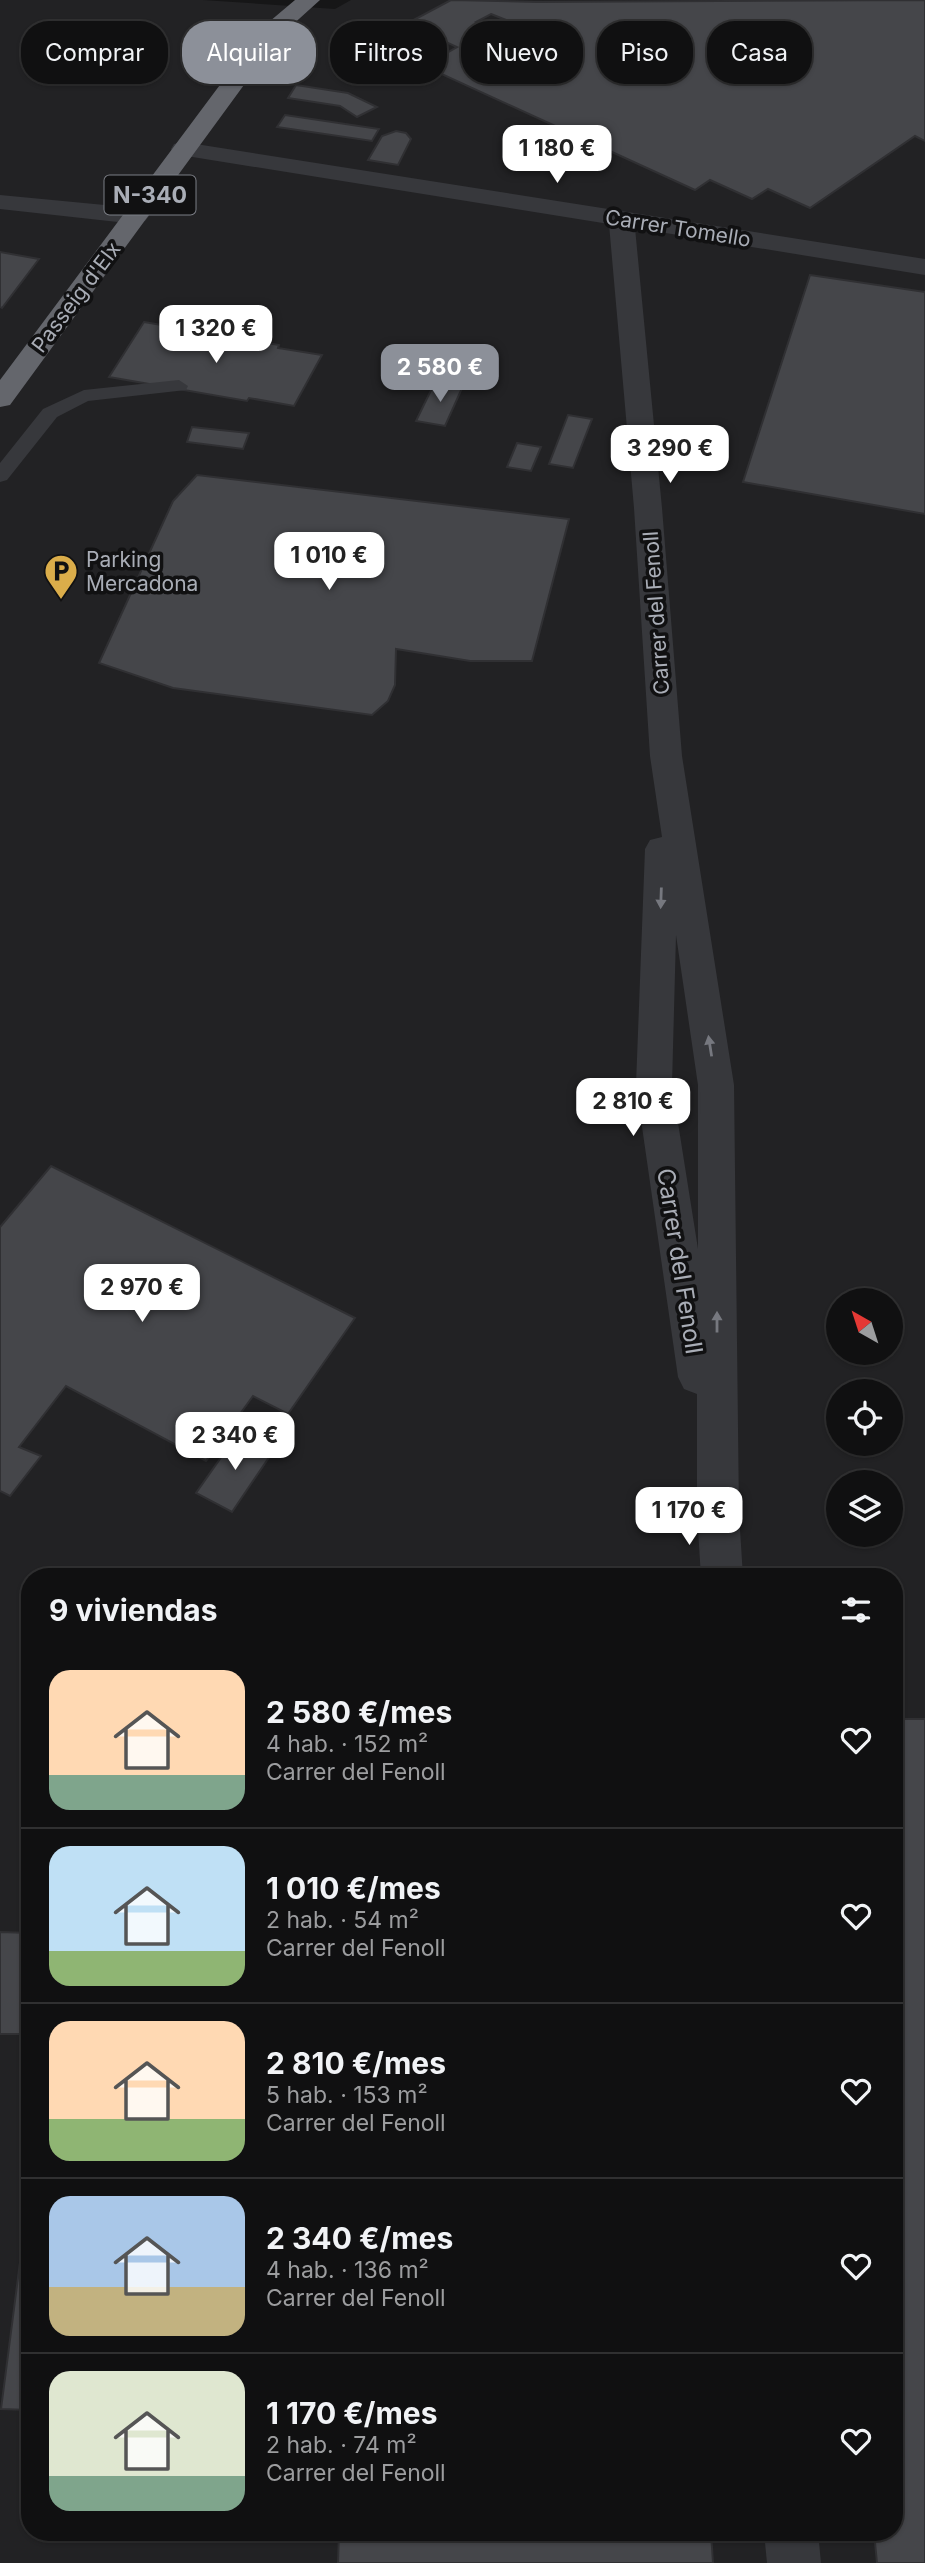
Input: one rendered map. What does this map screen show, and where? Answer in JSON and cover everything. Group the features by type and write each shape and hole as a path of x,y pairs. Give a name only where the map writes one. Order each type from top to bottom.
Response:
{"highway":[{"name":"Passeig d'Elx","path":"0,399 271,32 309,0"}],"street":[{"name":"Carrer Tomello","path":"183,149 925,267"},
{"path":"0,202 136,216"},
{"name":"Carrer del Fenoll","path":"621,218 635,396 648,508 666,756 716,1084 718,1513 721,1568"},
{"name":"Carrer del Fenoll","path":"666,756 654,1084 718,1513"},
{"path":"792,2541 794,2563"}],"lane":[{"path":"0,476 50,413 84,396 179,386"}],"shaded area":[{"path":"0,0 203,0 335,9 351,0 925,0 925,2563 0,2563"}],"building":[{"path":"451,0 925,0 925,141 915,136 810,208 768,189 752,199 710,180 695,190 463,84 583,84 583,21 504,21 491,14 478,21 461,21 461,83 447,77 447,53 457,47 447,42 447,21 412,21"},
{"path":"296,85 348,93 377,107 357,117 340,106 288,98"},
{"path":"285,115 379,129 372,141 277,127"},
{"path":"396,131 406,133 411,139 398,165 368,160 382,136"},
{"path":"0,252 39,259 2,308 0,307"},
{"path":"810,275 925,292 925,514 743,482"},
{"path":"144,322 322,355 294,406 249,398 247,401 109,377"},
{"path":"435,382 463,386 445,426 416,421"},
{"path":"568,415 592,419 573,468 549,464"},
{"path":"192,427 249,433 243,449 187,442"},
{"path":"517,443 541,447 531,471 507,467"},
{"path":"197,475 569,519 532,661 470,661 396,649 395,685 388,701 372,715 173,688 99,663 173,501"},
{"path":"51,1166 355,1318 288,1414 253,1396 206,1461 66,1386 19,1447 41,1456 10,1496 0,1491 0,1227"},
{"path":"239,1432 274,1450 232,1512 196,1493"},
{"path":"903,1719 925,1719 925,2563 877,2563 875,2541 903,2541"},
{"path":"0,1932 21,1933 20,2034 0,2034"},
{"path":"21,2255 21,2410 1,2409"},
{"path":"339,2541 712,2541 713,2563 338,2563"}],"place":[{"name":"Parking Mercadona","path":"61,601"}]}
